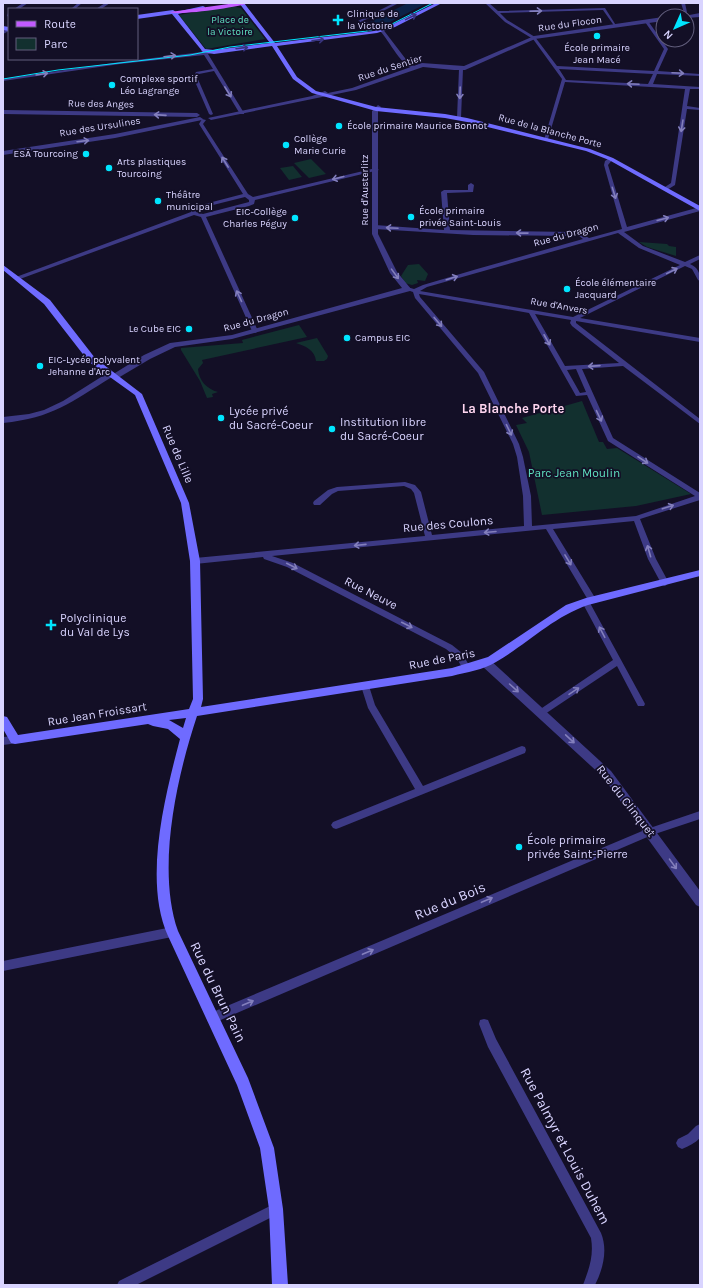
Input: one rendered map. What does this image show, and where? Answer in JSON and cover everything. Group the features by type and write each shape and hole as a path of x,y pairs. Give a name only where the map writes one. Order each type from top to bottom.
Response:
{"main road":[{"path":"175,12 229,3"},
{"path":"138,17 243,3"},
{"path":"243,3 280,44 299,77 310,86 323,93"},
{"path":"243,3 266,33 297,80 306,87 323,93"},
{"path":"175,12 203,51 217,52 382,30 440,3"},
{"name":"Rue de la Blanche Porte","path":"323,93 377,108 459,118 584,149 611,159"},
{"path":"611,159 700,209"},
{"name":"Rue de Lille","path":"3,267 53,308 92,360 134,389 140,395 181,491 186,510 195,562 198,699 194,712"},
{"name":"Rue de Paris","path":"194,712 366,686 467,668 486,663 563,611 589,602 700,573"},
{"name":"Rue Jean Froissart","path":"15,740 194,712"},
{"name":"Rue du Brun Pain","path":"194,712 170,798 164,843 164,902 166,915 172,932 243,1083 264,1138 270,1159 276,1209 280,1285"},
{"path":"3,720 15,740"},
{"path":"142,720 170,724 179,730 186,738"}],"street":[{"path":"398,3 360,21 382,30 406,63 414,68"},
{"path":"487,3 507,22 534,38 564,81 546,140"},
{"path":"497,12 604,9 616,26"},
{"name":"Rue du Flocon","path":"461,69 534,38 655,20"},
{"path":"646,22 666,47 650,85"},
{"path":"3,80 203,51 241,112"},
{"name":"Rue du Sentier","path":"323,93 354,89 414,68 428,65 461,69"},
{"path":"555,67 700,75"},
{"path":"459,118 461,69"},
{"path":"211,116 195,77 198,73 215,70"},
{"path":"564,81 700,88"},
{"path":"665,190 673,184 688,87"},
{"path":"323,93 225,115 211,116 205,113 201,118 201,124 246,195 252,199 376,170"},
{"path":"685,107 700,109"},
{"name":"Rue d'Austerlitz","path":"377,108 375,132 375,236 392,269 407,289"},
{"name":"Rue des Anges","path":"3,112 201,118"},
{"name":"Rue des Ursulines","path":"3,153 109,137 201,118"},
{"name":"Rue de la Blanche Porte","path":"611,159 606,165 625,229"},
{"path":"447,231 444,192 472,191 471,185"},
{"path":"194,213 194,210 198,207 246,195"},
{"path":"18,278 194,213 203,216 247,206 252,204 252,199"},
{"name":"Rue du Dragon","path":"415,291 425,286 479,270 700,209"},
{"path":"203,216 255,331"},
{"path":"375,227 447,231 571,234 580,235 588,240"},
{"path":"619,231 641,248 696,269 700,279"},
{"path":"700,257 574,319 573,323 700,422"},
{"name":"Rue du Dragon","path":"3,420 36,416 115,376 173,344 217,340 407,289"},
{"name":"Rue d'Anvers","path":"407,289 531,312 700,340"},
{"path":"415,291 417,297 480,372 516,444 520,457 527,496 528,528"},
{"path":"531,312 578,395 589,394"},
{"path":"562,368 625,364"},
{"path":"578,367 610,438 699,495"},
{"path":"317,503 330,492 337,489 406,484 417,492 429,538"},
{"name":"Rue des Coulons","path":"195,562 636,518 699,495"},
{"path":"636,518 645,538 653,565 665,583"},
{"path":"548,526 641,704"},
{"name":"Rue Neuve","path":"254,556 281,561 449,646 460,655 467,668"},
{"path":"542,712 618,661"},
{"name":"Rue du Clinquet","path":"486,663 542,712 607,774 700,901"},
{"path":"366,686 371,706 421,791"},
{"name":"Rue Jean Froissart","path":"3,741 15,740"},
{"path":"336,825 522,750"},
{"name":"Rue du Bois","path":"212,1018 475,905 650,832 700,814"},
{"path":"3,966 172,932"},
{"name":"Rue Palmyr et Louis Duhem","path":"484,1024 492,1043 597,1237 599,1255 597,1266 589,1285"},
{"path":"682,1143 692,1138 700,1130"},
{"path":"123,1285 276,1209"}],"green space":[{"name":"Place de la Victoire","path":"231,6 241,8 265,39 206,49 179,15"},
{"path":"311,159 326,174 309,178 294,163"},
{"path":"293,166 302,177 289,180 280,168"},
{"path":"639,242 667,244 669,246 676,247 676,256 647,247"},
{"path":"419,264 428,274 425,281 417,280 418,283 412,285 405,283 401,276 408,265"},
{"path":"299,325 307,337 202,360 203,363 198,369 200,377 207,387 218,392 212,394 213,397 207,398 200,381 181,350 181,348 243,343 242,340"},
{"path":"317,338 328,356 324,361 316,361 312,351 296,343"},
{"name":"Parc Jean Moulin","path":"582,401 599,442 603,442 607,449 617,448 691,494 636,506 542,515 529,452 516,425 527,423 522,418"}],"water":[{"path":"408,3 427,3 382,26 370,22"}],"tram line":[{"path":"3,79 58,70 190,55 230,47 367,31 390,25 433,3"}],"place":[{"name":"Clinique de la Victoire","path":"338,20"},
{"name":"École primaire Jean Macé","path":"597,36"},
{"name":"Complexe sportif Léo Lagrange","path":"112,85"},
{"name":"École primaire Maurice Bonnot","path":"339,126"},
{"name":"Collège Marie Curie","path":"286,145"},
{"name":"ESÄ Tourcoing","path":"86,154"},
{"name":"Arts plastiques Tourcoing","path":"109,168"},
{"name":"Théâtre municipal","path":"158,201"},
{"name":"École primaire privée Saint-Louis","path":"411,217"},
{"name":"EIC-Collège Charles Péguy","path":"295,218"},
{"name":"École élémentaire Jacquard","path":"567,289"},
{"name":"Le Cube EIC","path":"189,329"},
{"name":"Campus EIC","path":"347,338"},
{"name":"EIC-Lycée polyvalent Jehanne d'Arc","path":"40,366"},
{"name":"Lycée privé du Sacré-Coeur","path":"221,418"},
{"name":"Institution libre du Sacré-Coeur","path":"332,429"},
{"name":"Polyclinique du Val de Lys","path":"51,625"},
{"name":"École primaire privée Saint-Pierre","path":"519,847"}],"district":[{"name":"La Blanche Porte","path":"513,408"}]}
